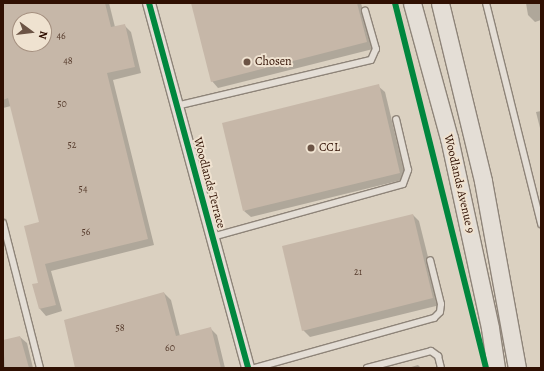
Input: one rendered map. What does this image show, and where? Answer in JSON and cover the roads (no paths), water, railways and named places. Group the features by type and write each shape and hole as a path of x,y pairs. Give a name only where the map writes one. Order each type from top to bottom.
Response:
{"main road":[{"name":"Woodlands Avenue 9","path":"412,3 449,138 490,328 496,368"},
{"name":"Woodlands Avenue 9","path":"440,3 483,181 517,368"}],"street":[{"name":"Woodlands Terrace","path":"149,3 248,368"}],"lane":[{"path":"486,3 540,212 541,224"},
{"path":"176,106 371,60 376,49 365,11"},
{"path":"212,237 403,184 408,170 396,120"},
{"path":"3,223 40,368"},
{"path":"255,368 434,318 440,312 441,304 430,260"},
{"path":"367,368 431,351 438,356 441,368"}],"place":[{"name":"Chosen","path":"247,62"},
{"name":"CCL","path":"311,148"}]}
